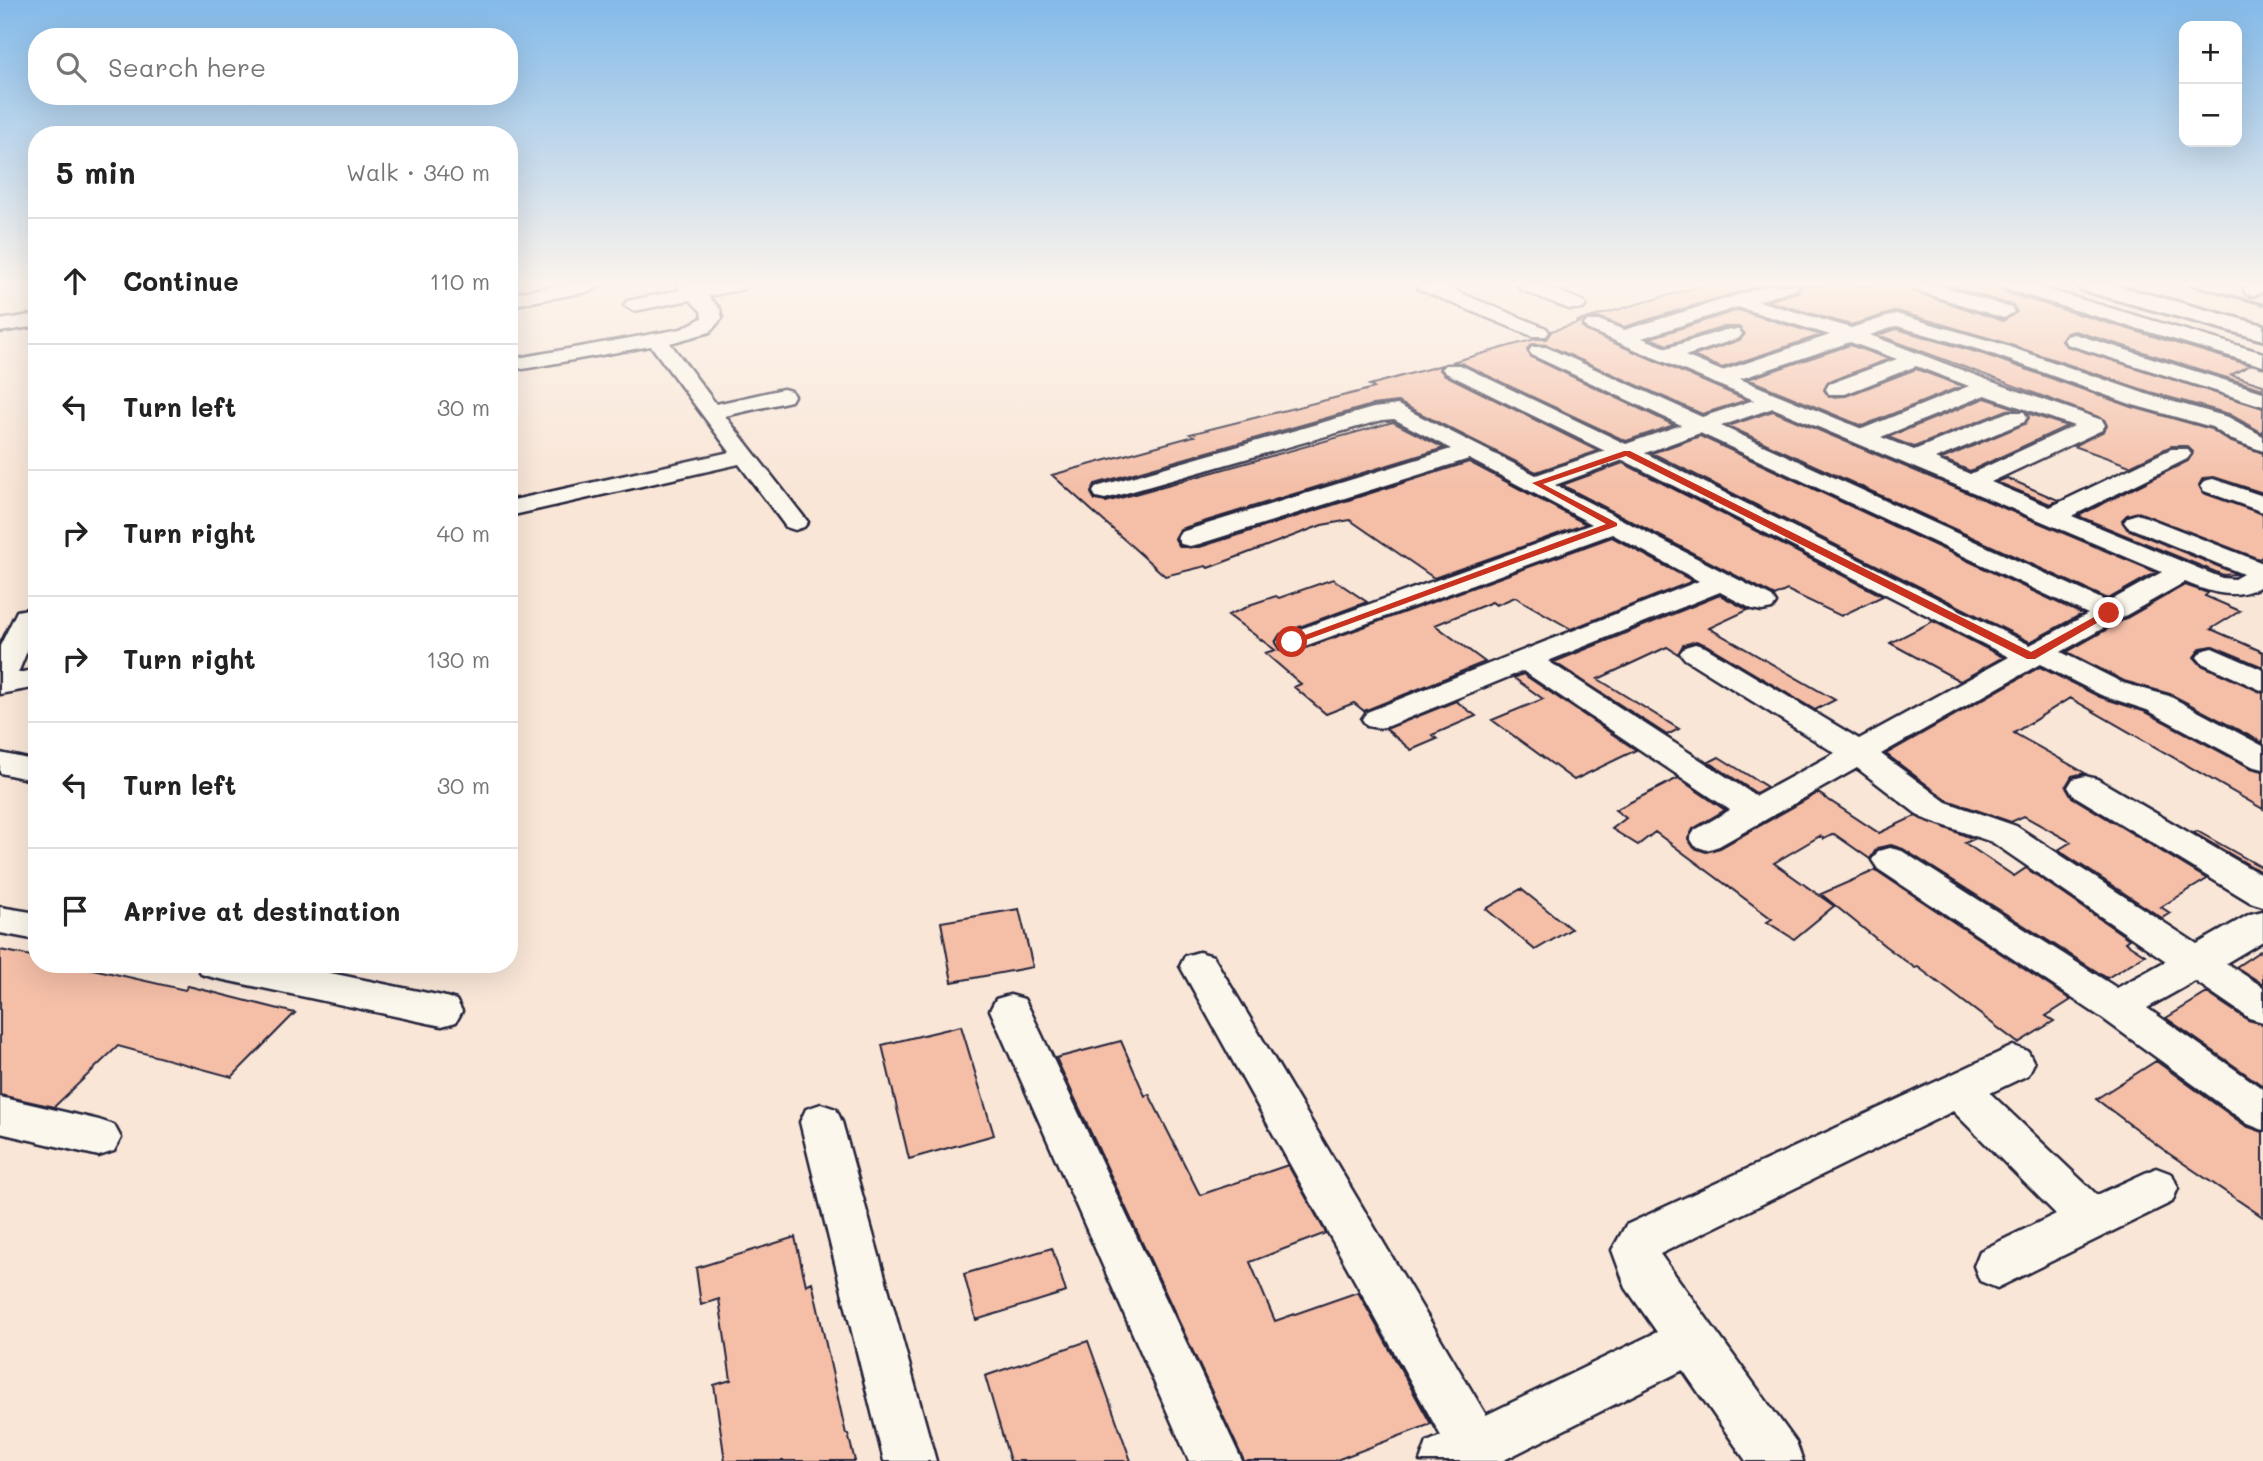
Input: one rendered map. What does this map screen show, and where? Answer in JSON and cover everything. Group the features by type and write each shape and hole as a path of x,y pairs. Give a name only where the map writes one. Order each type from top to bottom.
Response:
{"street":[{"path":"523,363 579,353"},
{"path":"666,353 795,522"},
{"path":"1561,353 1702,426 2109,613"},
{"path":"1662,353 2213,584 2237,589 2263,573"},
{"path":"1666,355 1671,353"},
{"path":"1726,353 1756,366"},
{"path":"1721,378 1795,353"},
{"path":"1901,353 2094,425 1970,483"},
{"path":"2012,353 2141,400 2226,425 2238,434 2263,444"},
{"path":"2117,353 2263,399"},
{"path":"2141,400 2221,353"},
{"path":"2241,353 2263,360"},
{"path":"1837,388 1917,359"},
{"path":"1453,369 2036,655 2112,689 2158,703 2263,759"},
{"path":"1861,437 1987,387"},
{"path":"711,412 783,396"},
{"path":"1536,483 1774,400"},
{"path":"2226,425 2263,405"},
{"path":"1105,492 1390,412 1407,415 1762,603"},
{"path":"1914,459 2016,417"},
{"path":"1190,538 1472,450"},
{"path":"2050,516 2179,454"},
{"path":"518,507 744,456"},
{"path":"2213,486 2263,505"},
{"path":"2137,522 2263,573"},
{"path":"1292,642 1613,524"},
{"path":"1707,838 2183,572"},
{"path":"1378,719 1721,582"},
{"path":"0,679 27,617"},
{"path":"1695,653 1858,753 1934,810 2004,834 2263,1007"},
{"path":"2212,657 2263,682"},
{"path":"1526,660 1755,811"},
{"path":"0,685 28,680"},
{"path":"0,764 28,769"},
{"path":"2085,788 2263,893"},
{"path":"1890,860 2116,1007 2263,1112"},
{"path":"0,920 28,926"},
{"path":"2116,1007 2199,963 2263,924"},
{"path":"1199,966 1461,1454 1691,1341"},
{"path":"258,973 442,1011"},
{"path":"1010,1010 1216,1461"},
{"path":"1777,1461 1643,1273 1635,1250 1642,1240 2013,1063"},
{"path":"1958,1089 2092,1220"},
{"path":"0,1115 99,1138"},
{"path":"821,1122 910,1461"},
{"path":"1997,1266 2156,1188"}],"building":[{"path":"1484,353 1529,353 1531,357 1674,425 1626,441 1461,363 1452,362"},
{"path":"1565,353 1638,353 1747,400 1702,414"},
{"path":"1701,353 1766,353 1722,368 1693,356"},
{"path":"1825,353 1873,353 1889,359 1828,382 1824,390 1829,397 1846,396 1916,369 1962,386 1862,426 1748,379"},
{"path":"1927,353 1983,354 2132,407 2211,429 2229,441 2263,453 2263,493 2214,477 2203,478 2199,485 2203,493 2263,514 2263,556 2259,559 2138,512 2127,515 2122,520 2127,529 2237,574 2223,575 2078,516 2188,461 2193,452 2187,446 2171,446 2130,466 2074,446 2104,431 2107,426 2104,419"},
{"path":"2035,353 2089,353 2263,408 2263,433 2229,414 2150,392"},
{"path":"2147,353 2210,353 2250,365 2231,375 2263,385 2263,389"},
{"path":"1442,365 1439,369 1445,375 1598,451 1536,472 1398,402 1372,405 1095,484 1091,493 1095,500 1106,502 1393,422 1444,448 1180,529 1175,539 1180,547 1200,547 1469,462 1586,524 1434,578 1350,520 1322,525 1208,568 1206,566 1165,576 1052,475 1194,436 1190,434 1374,388 1369,385"},
{"path":"1985,398 2018,409 2007,410 1914,447 1888,437"},
{"path":"1773,411 2156,572 2108,599 1728,426"},
{"path":"2027,413 2067,426 1970,471 1942,459 2025,424 2029,418"},
{"path":"1700,436 2082,614 2030,642 1652,453"},
{"path":"1623,463 1883,596 1841,616 1787,590 1775,596 1562,485"},
{"path":"2007,478 2058,500 2050,504 1997,482"},
{"path":"1612,537 1693,581 1571,629 1515,597 1496,605 1492,602 1435,625 1485,662 1364,711 1354,703 1326,714 1294,687 1301,684 1265,653 1275,650 1228,615 1249,605 1276,596 1279,598 1333,579 1367,602 1280,634 1275,643 1280,651 1292,653"},
{"path":"2185,585 2208,593 2205,596 2240,611 2211,629 2263,652 2263,667 2213,646 2201,648 2194,657 2201,665 2263,693 2263,743 2170,694 2124,681 2067,652"},
{"path":"1720,595 1748,610 1709,628 1835,700 1815,710 1696,641 1683,645 1678,654 1667,647 1598,679 1679,729 1667,735 1554,662"},
{"path":"1933,621 2003,657 1960,681 1890,643"},
{"path":"2040,667 2100,697 2146,712 2251,768 2263,771 2263,809 2070,698 2014,733 2085,773 2072,776 2066,786 2072,797 2207,879 2161,907 2170,913 2162,918 2058,850 2071,842 2024,816 2011,822 1947,800 1886,754"},
{"path":"1523,674 1636,750 1574,780 1492,720 1543,699 1514,678"},
{"path":"1456,701 1476,716 1432,735 1437,739 1411,750 1386,729"},
{"path":"1719,757 1767,787 1756,793 1709,762"},
{"path":"1678,778 1725,810 1693,829 1688,839 1694,848 1706,852 1720,848 1818,793 1879,833 1915,816 1974,839 1965,843 2014,876 2026,868 2129,939 2125,942 2145,955 2107,978 1903,849 1891,845 1877,848 1870,859 1834,834 1824,839 1820,836 1774,863 1834,906 1794,939 1767,922 1772,919 1655,832 1638,845 1612,829 1626,818 1615,810"},
{"path":"2197,831 2263,868 2263,873 2194,833"},
{"path":"1876,870 2071,1000 2046,1016 2054,1021 2018,1043 1918,967 1915,968 1885,946 1821,894"},
{"path":"1521,889 1571,929 1535,950 1486,909"},
{"path":"1019,909 1033,967 952,982 941,922"},
{"path":"2263,949 2263,984 2236,967"},
{"path":"0,950 28,955 28,973 110,973 185,990 188,986 295,1013 232,1077 118,1046 54,1107 0,1095"},
{"path":"2207,993 2248,1020 2263,1024 2263,1086 2166,1018"},
{"path":"961,1026 994,1135 909,1159 882,1045"},
{"path":"1121,1041 1145,1096 1149,1094 1200,1195 1288,1165 1326,1233 1250,1262 1275,1321 1358,1292 1431,1424 1334,1461 1244,1461 1056,1058"},
{"path":"2156,1061 2246,1126 2263,1132 2263,1217 2168,1153 2096,1099"},
{"path":"795,1237 806,1285 812,1282 846,1434 855,1461 725,1461 714,1385 731,1380 719,1299 701,1305 696,1268"},
{"path":"1052,1248 1066,1292 976,1320 964,1274"},
{"path":"1088,1341 1131,1461 1010,1461 985,1376"}],"route":[{"path":"1292,642 1613,524 1536,483 1627,453 2031,657 2109,613"}]}
